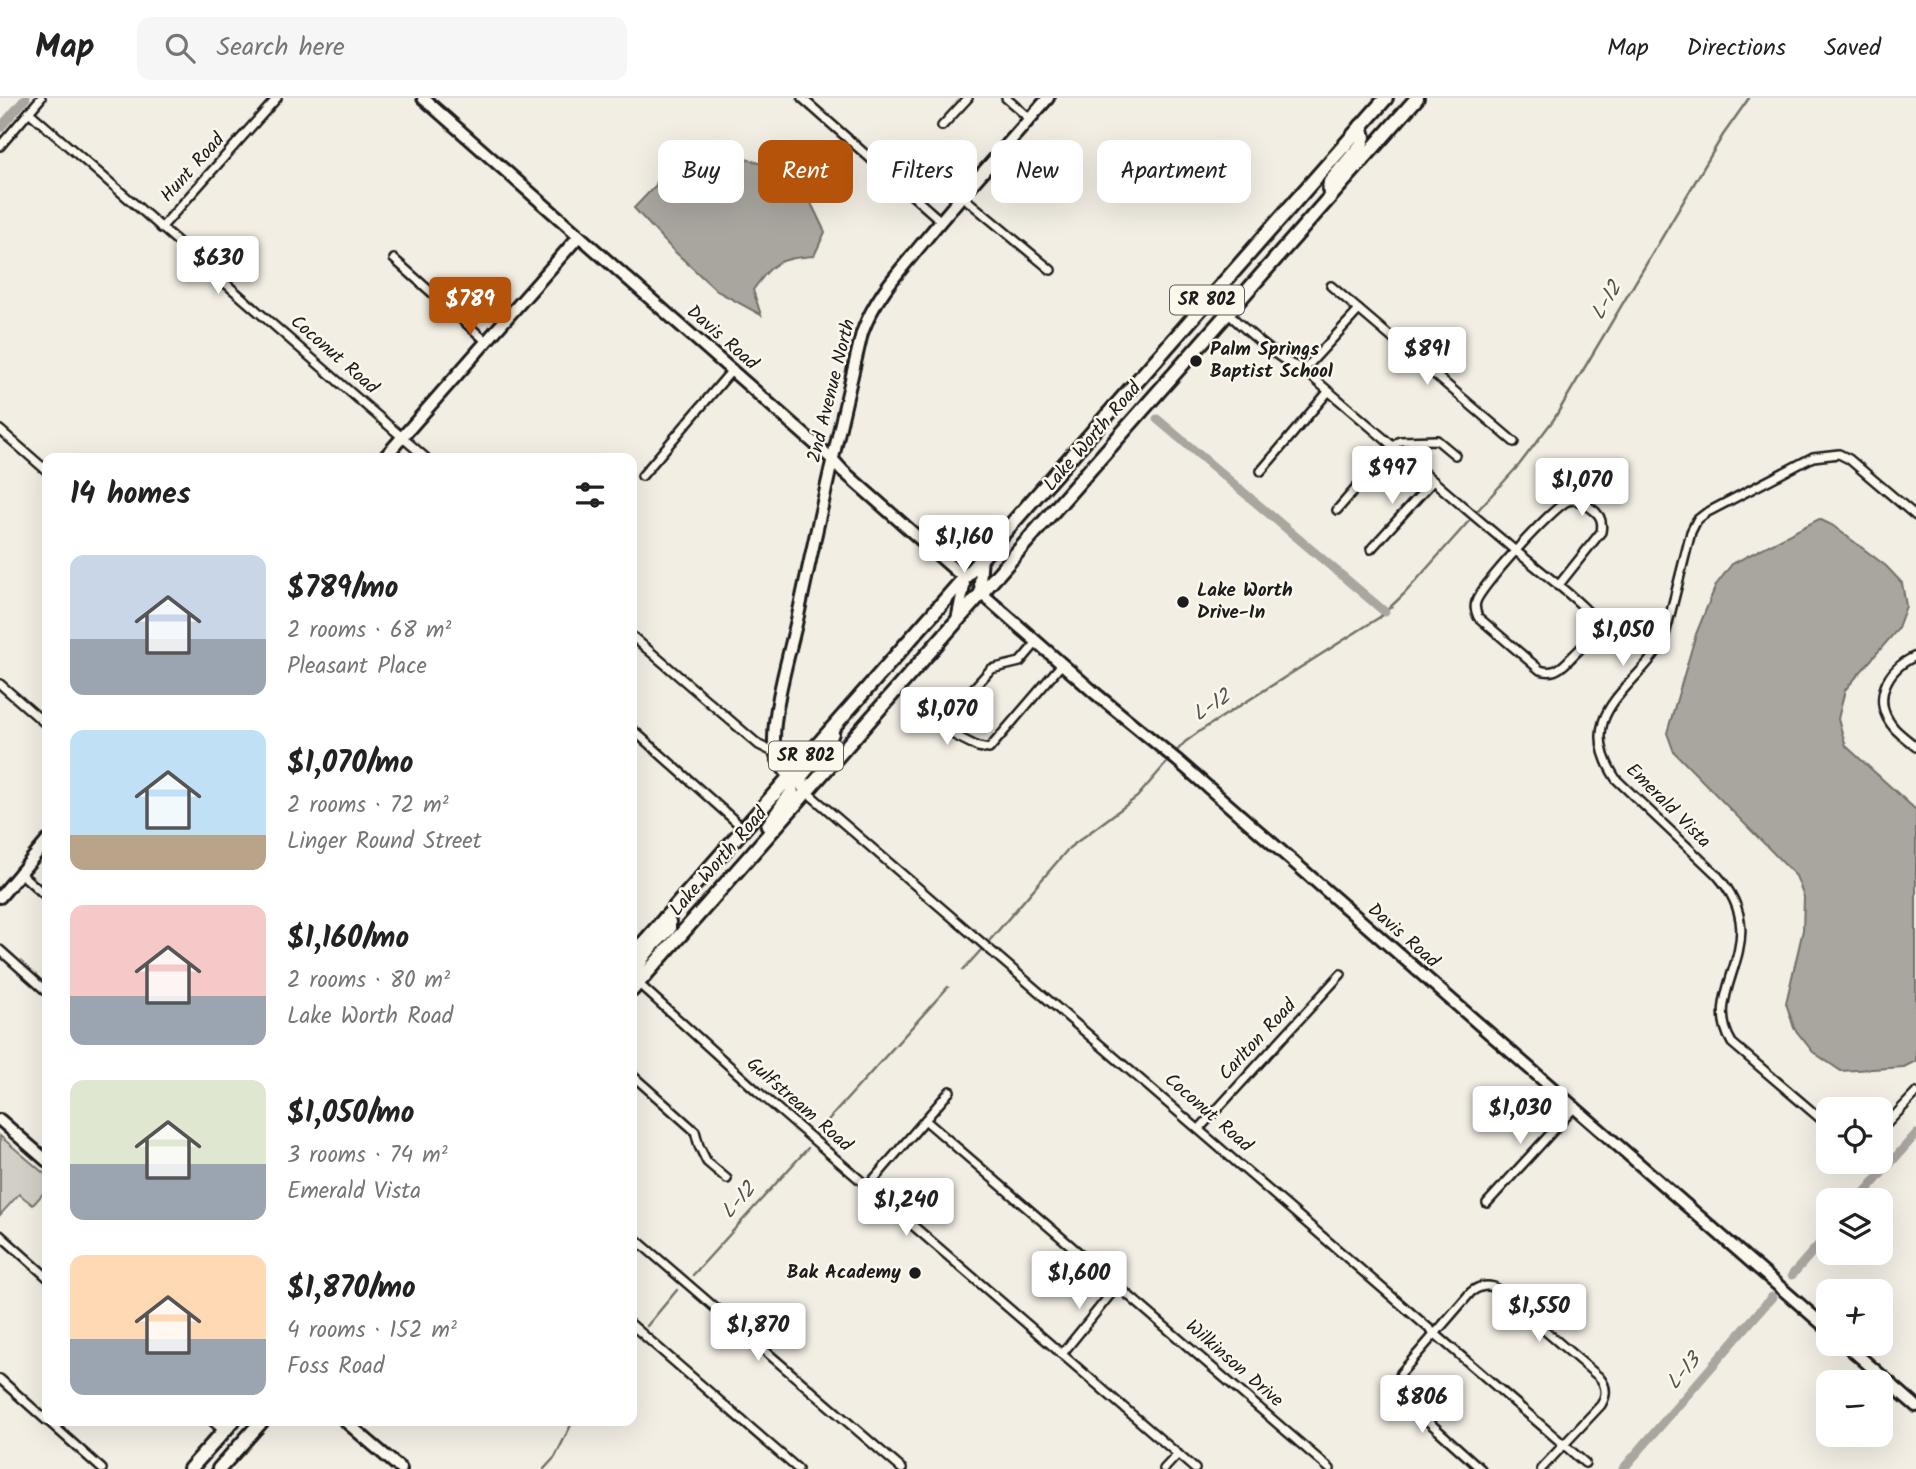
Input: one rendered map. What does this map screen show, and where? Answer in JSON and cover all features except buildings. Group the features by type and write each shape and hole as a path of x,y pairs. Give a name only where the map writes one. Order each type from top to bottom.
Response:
{"main road":[{"name":"Lake Worth Road","path":"637,951 1386,98"},
{"name":"Lake Worth Road","path":"637,985 1417,98"},
{"path":"1332,194 1329,189 1330,182 1361,145 1364,137 1361,126"},
{"path":"807,792 800,781 802,775 826,747 836,723"},
{"path":"764,840 769,822 792,792 789,776"},
{"path":"637,967 669,929 666,917"},
{"path":"190,1469 228,1426"},
{"path":"219,1469 258,1426"}],"street":[{"path":"0,146 41,98"},
{"name":"Hunt Road","path":"161,228 277,98"},
{"name":"Davis Road","path":"423,98 733,369 963,577"},
{"path":"802,98 941,221"},
{"path":"942,126 968,98"},
{"path":"1006,98 1030,119"},
{"name":"2nd Avenue North","path":"977,179 1048,98"},
{"name":"Coconut Road","path":"29,112 420,453"},
{"name":"2nd Avenue North","path":"775,753 774,739 781,692 862,333 877,298 956,203"},
{"path":"970,203 1051,270"},
{"path":"388,453 579,236"},
{"path":"394,259 487,342"},
{"path":"1331,286 1514,442"},
{"path":"1210,297 1283,359 1304,370 1392,447 1515,551 1558,586 1591,615 1592,633 1558,670 1552,672 1540,670 1509,645 1478,617 1475,606 1479,594 1515,551 1564,502 1577,500 1595,510 1602,520 1601,532 1558,586"},
{"path":"1304,370 1359,310"},
{"path":"642,476 733,369"},
{"path":"1261,471 1328,392"},
{"path":"0,430 42,467"},
{"path":"1337,510 1400,441 1437,440 1455,455"},
{"name":"Emerald Vista","path":"1816,1115 1728,1037 1722,1011 1740,948 1740,918 1736,902 1716,874 1616,779 1608,768 1601,738 1604,720 1611,703 1664,639 1690,532 1697,520 1706,513 1813,457 1839,454 1849,459 1916,516"},
{"path":"1371,549 1433,481"},
{"path":"981,593 979,583 982,556"},
{"path":"957,620 964,586 963,577"},
{"name":"Davis Road","path":"981,593 1178,761 1816,1319"},
{"path":"637,640 758,745 775,753 778,762 789,776"},
{"path":"1037,642 1020,662 991,669 944,721 950,733 978,747 989,749 1062,664"},
{"path":"1916,656 1892,672 1885,685 1883,702 1886,716 1894,728 1916,747"},
{"path":"0,684 42,721"},
{"path":"637,733 743,828"},
{"name":"Coconut Road","path":"807,792 1585,1463"},
{"path":"0,897 42,847"},
{"path":"19,872 42,893"},
{"path":"0,950 42,988"},
{"name":"Carlton Road","path":"1199,1129 1341,974"},
{"name":"Gulfstream Road","path":"637,989 1195,1469"},
{"path":"637,1079 695,1130 698,1146 707,1162 727,1179"},
{"path":"868,1186 950,1090"},
{"path":"1893,1117 1916,1093"},
{"path":"1487,1203 1574,1108"},
{"path":"0,1120 42,1157"},
{"name":"Wilkinson Drive","path":"925,1120 1330,1469"},
{"path":"0,1235 42,1273"},
{"path":"637,1240 901,1469"},
{"path":"1062,1354 1118,1285"},
{"path":"1480,1469 1400,1396 1396,1385 1401,1373 1471,1292 1482,1286 1494,1287 1599,1377 1605,1387 1606,1394 1601,1405 1541,1469"},
{"path":"637,1329 798,1469"},
{"path":"1858,1356 1916,1406"},
{"path":"0,1379 42,1417"},
{"path":"53,1426 102,1469"},
{"path":"351,1426 401,1469"},
{"path":"1164,1469 1178,1454"}],"shaded area":[{"path":"744,159 758,163 758,203 811,203 825,232 814,256 784,260 772,267 760,280 753,290 761,315 717,291 672,249 634,208 656,185 658,178 658,203 744,203"},
{"path":"1819,519 1832,525 1886,566 1902,583 1906,606 1897,630 1845,690 1838,719 1846,746 1916,810 1916,1061 1904,1067 1841,1071 1813,1052 1794,1028 1786,1003 1803,930 1804,897 1796,876 1674,752 1667,733 1696,634 1716,585 1732,564"},
{"path":"0,1136 42,1172 42,1195 33,1205 19,1194 0,1215"}],"waterway":[{"path":"0,128 26,98"},
{"name":"L-12","path":"1478,510 1519,465 1554,419 1723,135 1749,98"},
{"path":"1157,419 1385,612"},
{"name":"L-12","path":"1174,754 1200,731 1380,617 1469,521"},
{"name":"L-12","path":"990,940 1069,848 1137,797 1170,759"},
{"name":"L-12","path":"963,970 981,950"},
{"name":"L-12","path":"821,1128 948,987"},
{"name":"L-13","path":"1869,1188 1916,1134"},
{"name":"L-12","path":"693,1275 808,1148"},
{"name":"L-13","path":"1792,1275 1816,1248"},
{"name":"L-12","path":"647,1326 677,1290"},
{"name":"L-13","path":"1623,1469 1772,1297"},
{"name":"L-12","path":"544,1469 555,1457 570,1426"}],"place":[{"name":"Palm Springs Baptist School","path":"1196,361"},
{"name":"Lake Worth Drive-In","path":"1183,602"},
{"name":"Bak Academy","path":"915,1273"}]}
